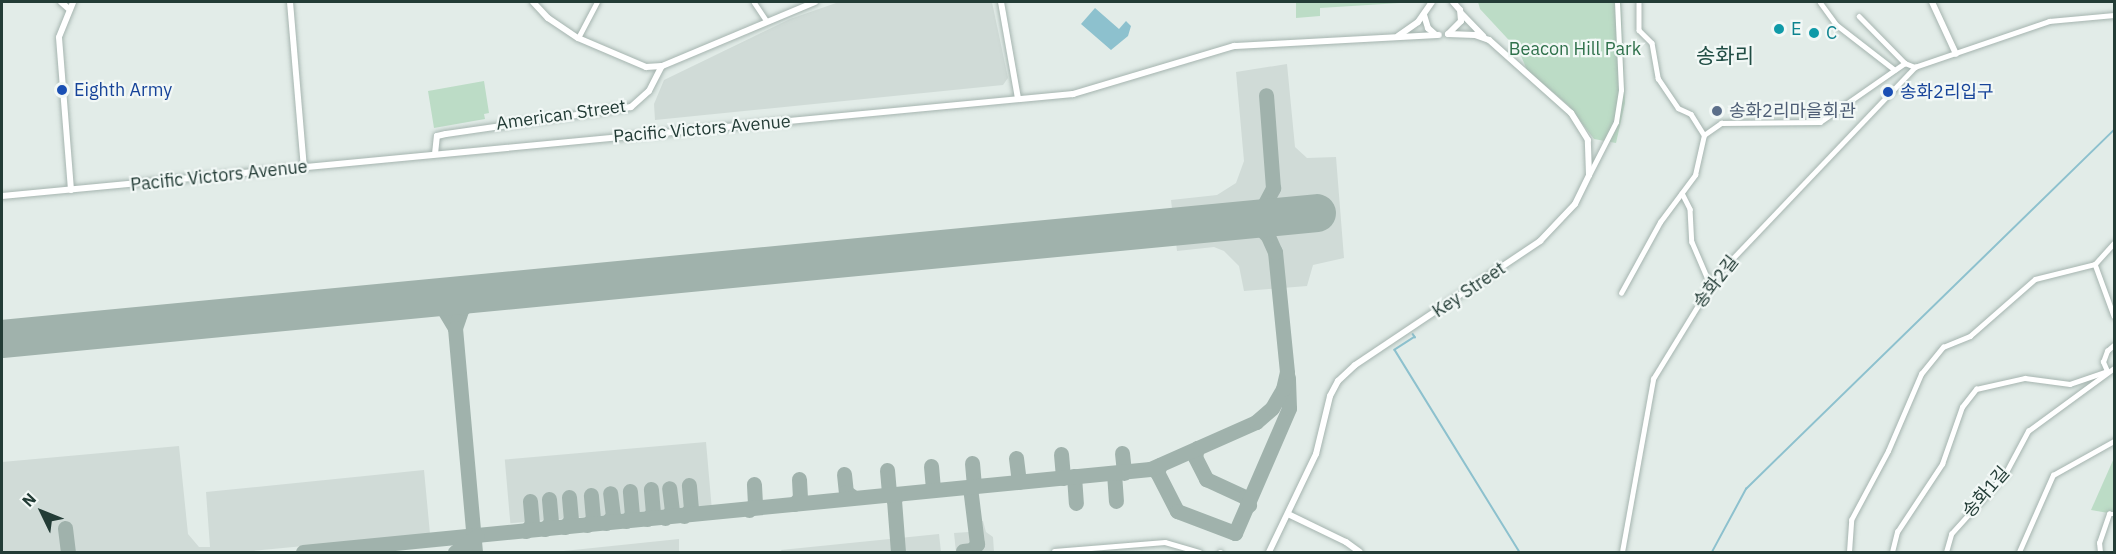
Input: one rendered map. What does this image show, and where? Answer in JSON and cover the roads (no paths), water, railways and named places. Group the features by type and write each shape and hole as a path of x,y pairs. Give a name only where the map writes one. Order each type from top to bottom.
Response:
{"street":[{"path":"61,2 68,8"},
{"path":"71,190 59,37 68,8 73,2"},
{"path":"290,2 304,167"},
{"path":"532,2 548,18 578,38 646,67 662,66 766,20 815,2"},
{"path":"578,38 597,2"},
{"path":"754,2 766,20"},
{"path":"1001,2 1018,98"},
{"path":"1398,36 1424,15 1432,2"},
{"path":"1589,175 1616,122 1622,90 1617,2"},
{"path":"1639,2 1639,30 1652,44 1658,78 1678,108 1691,114 1704,135"},
{"path":"1820,2 1837,25 1895,70"},
{"path":"1932,2 1956,54"},
{"path":"1448,34 1459,24 1458,6"},
{"name":"Key Street","path":"1269,552 1316,454 1330,396 1338,381 1355,365 1540,241 1575,204 1589,175 1589,147 1579,122 1486,38 1458,6"},
{"path":"1424,15 1428,28 1439,35"},
{"name":"송화2길","path":"1622,552 1653,379 1710,284 1915,67 2049,21 2115,15"},
{"path":"1859,16 1905,63 1915,67"},
{"name":"Pacific Victors Avenue","path":"2,196 1073,94 1234,46 1448,34 1486,38"},
{"path":"1621,293 1660,222 1682,193 1700,163 1698,149 1704,135 1721,123 1820,122 1905,63"},
{"name":"American Street","path":"435,154 436,136 631,107 649,91 662,66"},
{"path":"1682,193 1690,209 1692,242 1710,284"},
{"path":"1849,552 1851,520 1888,452 1922,374 1942,347 1970,336 2036,279 2095,264 2115,243"},
{"path":"2095,264 2115,315"},
{"path":"1892,552 1897,532 1942,464 1962,407 1976,389 2025,378 2065,385 2107,371 2103,362 2107,351 2115,345"},
{"name":"송화1길","path":"1946,552 1951,534 2005,474 2028,431 2107,371 2115,368"},
{"path":"2019,552 2053,475 2115,441"},
{"path":"1288,514 1346,542 1360,552"},
{"path":"2100,552 2099,543 2109,514 2115,514"},
{"path":"1054,551 1090,550 1165,542 1200,552"}],"water":[{"path":"1095,8 1119,29 1126,21 1131,26 1128,36 1111,50 1081,24"}],"waterway":[{"path":"1712,552 1746,489 2114,130"},
{"path":"1413,334 1415,337 1395,350 1520,552"}],"place":[{"name":"E","path":"1779,29"},
{"name":"C","path":"1814,33"},
{"name":"Eighth Army","path":"62,90"},
{"name":"송화2리입구","path":"1888,92"},
{"name":"송화2리마을회관","path":"1717,111"}],"district":[{"name":"송화리","path":"1725,55"}],"park label":[{"name":"Beacon Hill Park","path":"1575,49"}]}
